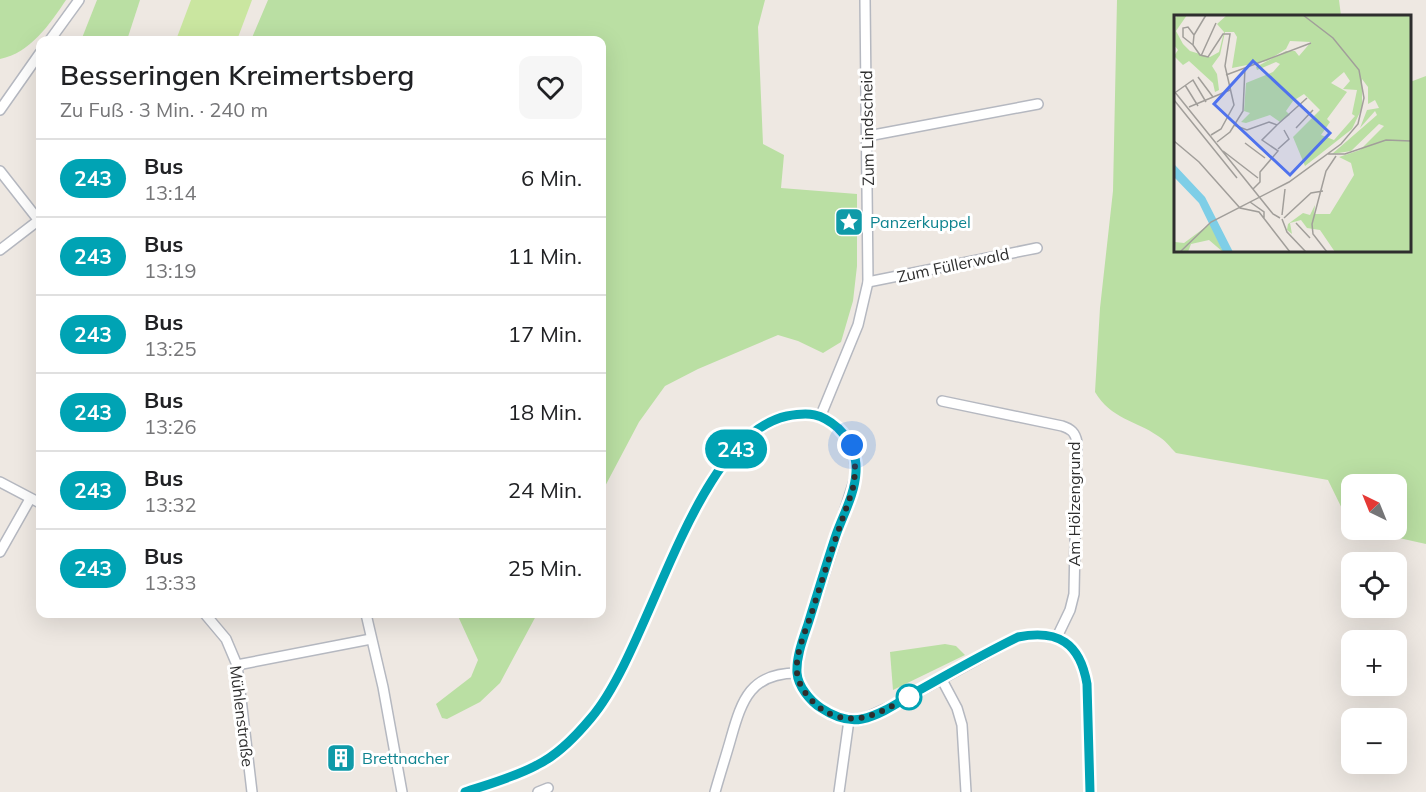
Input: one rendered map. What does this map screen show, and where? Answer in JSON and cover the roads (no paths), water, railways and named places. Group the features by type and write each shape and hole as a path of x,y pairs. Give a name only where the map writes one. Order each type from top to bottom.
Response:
{"street":[{"path":"53,36 79,0"},
{"name":"Zum Lindscheid","path":"820,416 858,325 868,282 865,0"},
{"path":"0,110 36,59"},
{"path":"868,136 1038,104"},
{"path":"0,171 36,216"},
{"path":"0,250 36,224"},
{"name":"Zum Füllerwald","path":"868,282 1037,248"},
{"name":"Am Hölzengrund","path":"942,400 1062,426 1071,429 1076,436 1074,594 1070,610 1057,637"},
{"path":"465,792 537,765 573,737 599,708 622,669 689,523 707,488 724,462 762,427 780,418 796,415 820,416 842,433 852,445 856,462 852,492 806,630 797,673 802,688 816,705 833,716 861,720 1018,637 1035,633 1057,637 1074,650 1085,671 1090,792"},
{"path":"0,482 36,501"},
{"path":"0,552 30,499"},
{"name":"Mühlenstraße","path":"209,618 226,639 237,665 252,792"},
{"path":"367,618 383,687 402,792"},
{"path":"237,665 371,639"},
{"path":"715,792 739,710 746,695 758,683 772,676 797,673"},
{"path":"941,678 957,708 962,725 966,792"},
{"path":"839,792 849,720"}],"place":[{"name":"Panzerkuppel","path":"849,222"},
{"name":"Brettnacher","path":"341,758"}]}
